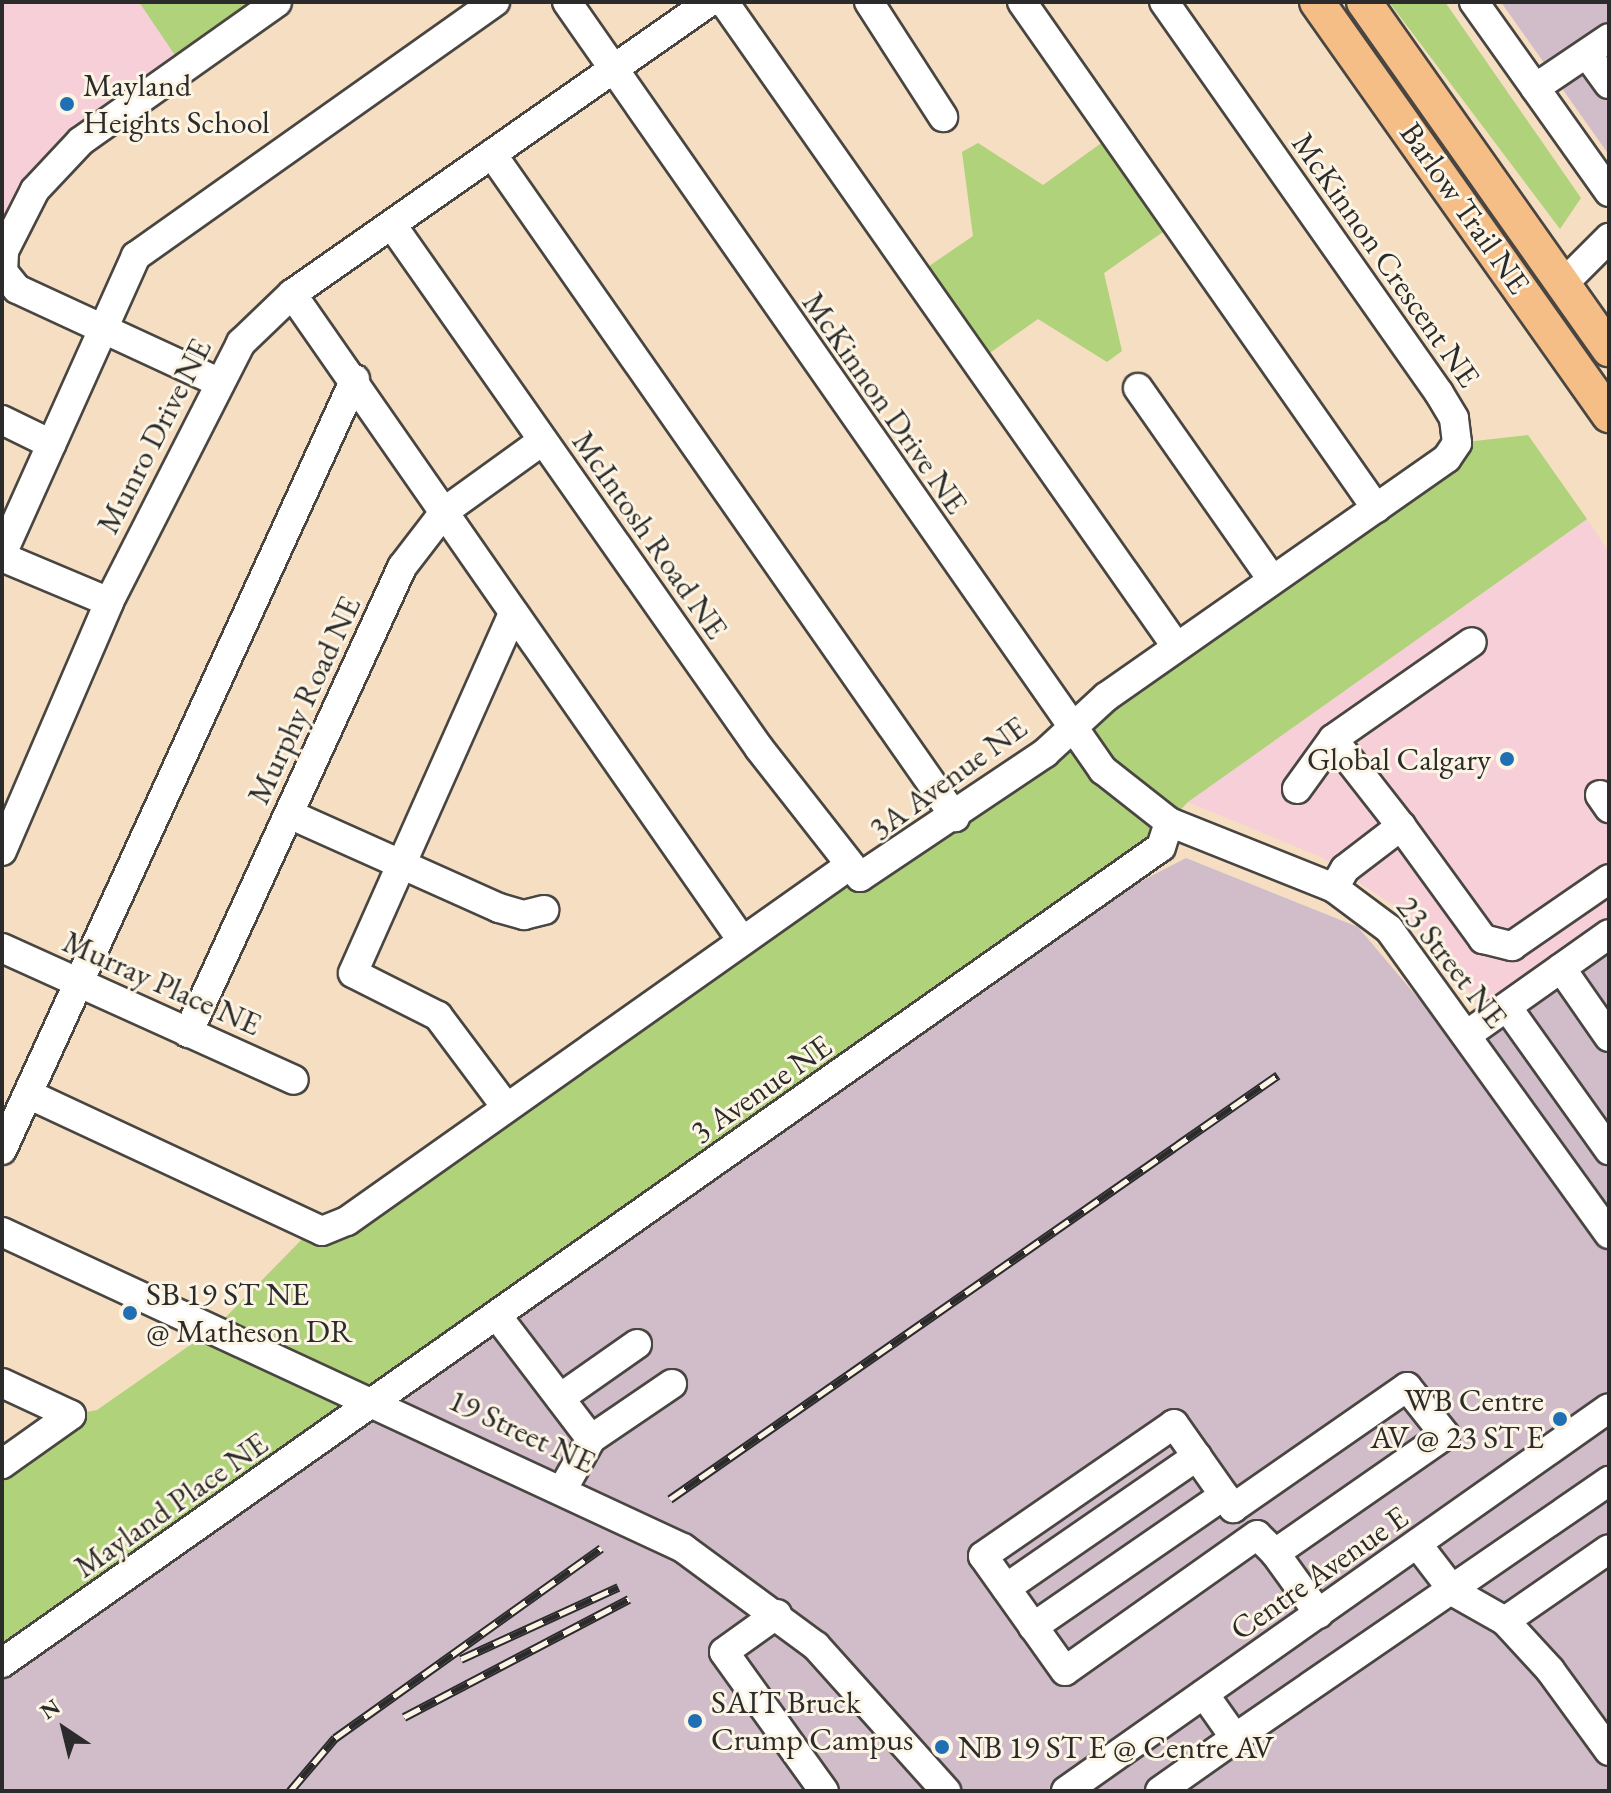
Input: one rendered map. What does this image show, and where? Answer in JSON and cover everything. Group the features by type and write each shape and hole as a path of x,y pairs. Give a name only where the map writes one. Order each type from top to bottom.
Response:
{"main road":[{"name":"Barlow Trail NE","path":"1317,2 1609,415"},
{"name":"Barlow Trail NE","path":"1364,2 1609,349"},
{"path":"1548,325 1564,283"}],"street":[{"path":"216,381 17,289 3,272 4,251 35,190 81,141 277,2"},
{"path":"109,602 2,555 136,256 154,238 495,2"},
{"name":"McKinnon Drive NE","path":"567,2 611,70 1072,728 1122,788 1169,822"},
{"path":"611,70 709,2"},
{"path":"724,2 1176,646"},
{"path":"869,2 943,117"},
{"path":"1022,2 1376,508"},
{"name":"McKinnon Crescent NE","path":"1072,728 1176,646 1447,458 1457,443 1454,418 1164,2"},
{"path":"1474,2 1609,192"},
{"path":"1535,88 1602,50 1609,84"},
{"name":"Munro Drive NE","path":"5,837 109,602 216,381 241,343 292,294 611,70"},
{"path":"492,154 955,817"},
{"name":"McIntosh Road NE","path":"392,225 542,441 853,873"},
{"path":"1564,283 1609,238"},
{"path":"292,294 355,379 513,613 741,939"},
{"path":"2,1150 355,379"},
{"path":"1138,388 1271,578"},
{"path":"2,420 51,444"},
{"name":"Murphy Road NE","path":"188,1033 402,567 445,511 542,441"},
{"path":"506,1107 438,1016 353,973 513,613"},
{"path":"1297,789 1333,739 1472,642"},
{"name":"3A Avenue NE","path":"28,1094 322,1231 347,1221 741,939 955,817 1072,728"},
{"path":"1333,739 1401,826 1474,929 1495,945 1526,938 1609,879"},
{"path":"289,814 499,908 524,915 544,910"},
{"name":"23 Street NE","path":"1169,822 1334,888 1389,929 1468,1034 1609,1234"},
{"name":"3 Avenue NE","path":"379,1402 1161,847 1169,822"},
{"path":"1334,888 1366,849 1401,826"},
{"path":"1468,1034 1609,934"},
{"name":"Murray Place NE","path":"2,948 294,1080"},
{"path":"1561,968 1609,1037"},
{"path":"1507,1007 1609,1150"},
{"name":"19 Street NE","path":"2,1232 564,1487 683,1548 777,1614 869,1697 946,1791"},
{"path":"498,1317 591,1439"},
{"path":"560,1398 637,1344"},
{"path":"2,1383 71,1415 2,1464"},
{"path":"564,1487 591,1439 672,1384"},
{"path":"1033,1627 1229,1501 1407,1387 1445,1435 1266,1544 1065,1671 1033,1627 983,1556 1174,1424 1229,1501 1266,1544 1319,1614"},
{"name":"Mayland Place NE","path":"2,1663 379,1402"},
{"name":"Centre Avenue E","path":"1066,1791 1609,1408"},
{"path":"1006,1588 1197,1456"},
{"path":"1160,1791 1454,1592 1609,1481"},
{"path":"1418,1545 1454,1592 1505,1621 1609,1751"},
{"path":"1505,1621 1609,1549"},
{"path":"777,1614 724,1652 824,1791"},
{"path":"1204,1694 1235,1738"}],"shaded area":[{"name":"Mayland Heights School","path":"2,2 277,2 81,141 2,253"},
{"path":"1501,2 1609,2 1609,155"},
{"path":"1587,519 1609,552 1609,918 1480,1006 1399,909 1321,857 1188,802"},
{"path":"1186,858 1358,927 1445,1030 1609,918 1609,1791 2,1791 2,1658 1041,933"}],"green space":[{"path":"139,2 277,2 183,67"},
{"path":"1389,2 1445,2 1581,198 1560,229"},
{"path":"1114,134 1176,223 1104,273 1122,351 1107,362 1038,319 977,362 916,275 973,236 962,152 978,143 1043,185"},
{"path":"1528,435 1587,519 1188,802 1169,822 1161,847 2,1658 2,1464 71,1415 97,1410 216,1327 314,1227 741,939 860,877 1457,443"}],"railway":[{"path":"670,1499 1278,1075"},
{"path":"290,1791 335,1738 601,1548"},
{"path":"461,1659 618,1587"},
{"path":"404,1717 629,1599"}],"place":[{"name":"Mayland Heights School","path":"67,104"},
{"name":"Global Calgary","path":"1507,759"},
{"name":"SB 19 ST NE @ Matheson DR","path":"130,1313"},
{"name":"WB Centre AV @ 23 ST E","path":"1560,1419"},
{"name":"SAIT Bruck Crump Campus","path":"695,1721"},
{"name":"NB 19 ST E @ Centre AV","path":"942,1747"}]}
